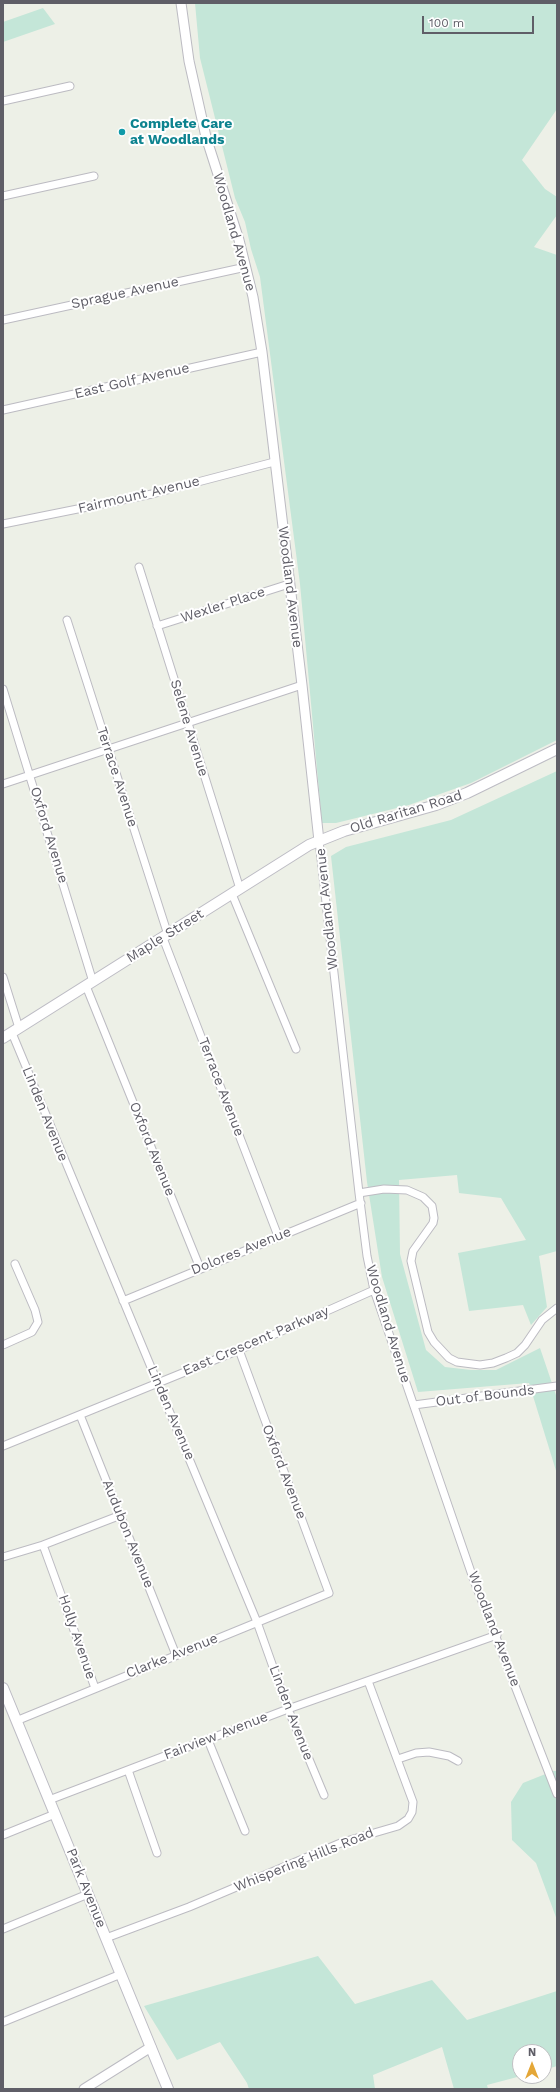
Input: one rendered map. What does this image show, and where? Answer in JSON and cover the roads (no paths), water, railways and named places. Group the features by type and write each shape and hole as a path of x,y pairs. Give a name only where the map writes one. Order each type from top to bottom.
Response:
{"main road":[{"name":"Old Raritan Road","path":"319,841 358,826 436,805 467,793 557,749"},
{"name":"Maple Street","path":"11,1033 166,937 294,854 319,841"},
{"name":"Park Avenue","path":"3,1688 168,2089"}],"street":[{"name":"Woodland Avenue","path":"181,3 189,61 206,137 246,266 262,352 274,462 302,685 360,1203 367,1256 374,1290 474,1578 557,1794"},
{"path":"3,101 70,86"},
{"path":"3,196 94,176"},
{"name":"Sprague Avenue","path":"3,320 246,266"},
{"name":"East Golf Avenue","path":"3,410 262,352"},
{"name":"Fairmount Avenue","path":"3,524 152,494 274,462"},
{"name":"Selene Avenue","path":"139,567 188,722 236,892 296,1049"},
{"name":"Wexler Place","path":"157,626 289,584"},
{"name":"Terrace Avenue","path":"67,620 109,750 166,937 278,1236"},
{"path":"3,784 302,685"},
{"name":"Oxford Avenue","path":"3,689 30,775 89,984 200,1268"},
{"name":"Linden Avenue","path":"3,977 11,1033 123,1301 159,1383 257,1622 288,1709 324,1795"},
{"path":"359,1193 384,1189 407,1190 423,1197 432,1206 434,1218 413,1251 411,1261 428,1332 434,1342 448,1358 458,1362 480,1364 493,1363 506,1358 516,1353 525,1345 542,1320 557,1308"},
{"name":"Dolores Avenue","path":"123,1301 360,1203"},
{"path":"3,1345 32,1332 38,1322 35,1310 14,1264"},
{"name":"East Crescent Parkway","path":"3,1446 239,1350 374,1290"},
{"name":"Oxford Avenue","path":"239,1350 329,1593"},
{"name":"Out of Bounds","path":"414,1405 557,1386"},
{"name":"Audubon Avenue","path":"80,1415 176,1655"},
{"path":"3,1557 43,1545 121,1515"},
{"name":"Holly Avenue","path":"43,1545 95,1688"},
{"name":"Clarke Avenue","path":"16,1721 329,1593"},
{"name":"Fairview Avenue","path":"49,1800 288,1709 497,1635"},
{"name":"Whispering Hills Road","path":"106,1938 203,1901 343,1842 404,1823 412,1812 413,1802 368,1681"},
{"path":"208,1740 245,1830"},
{"path":"398,1759 416,1753 430,1752 449,1756 458,1761"},
{"path":"128,1770 157,1853"},
{"path":"3,1835 55,1814"},
{"path":"3,1929 88,1894"},
{"path":"3,2022 121,1974"},
{"path":"84,2089 151,2047"}],"place":[{"name":"Complete Care at Woodlands","path":"122,132"}]}
